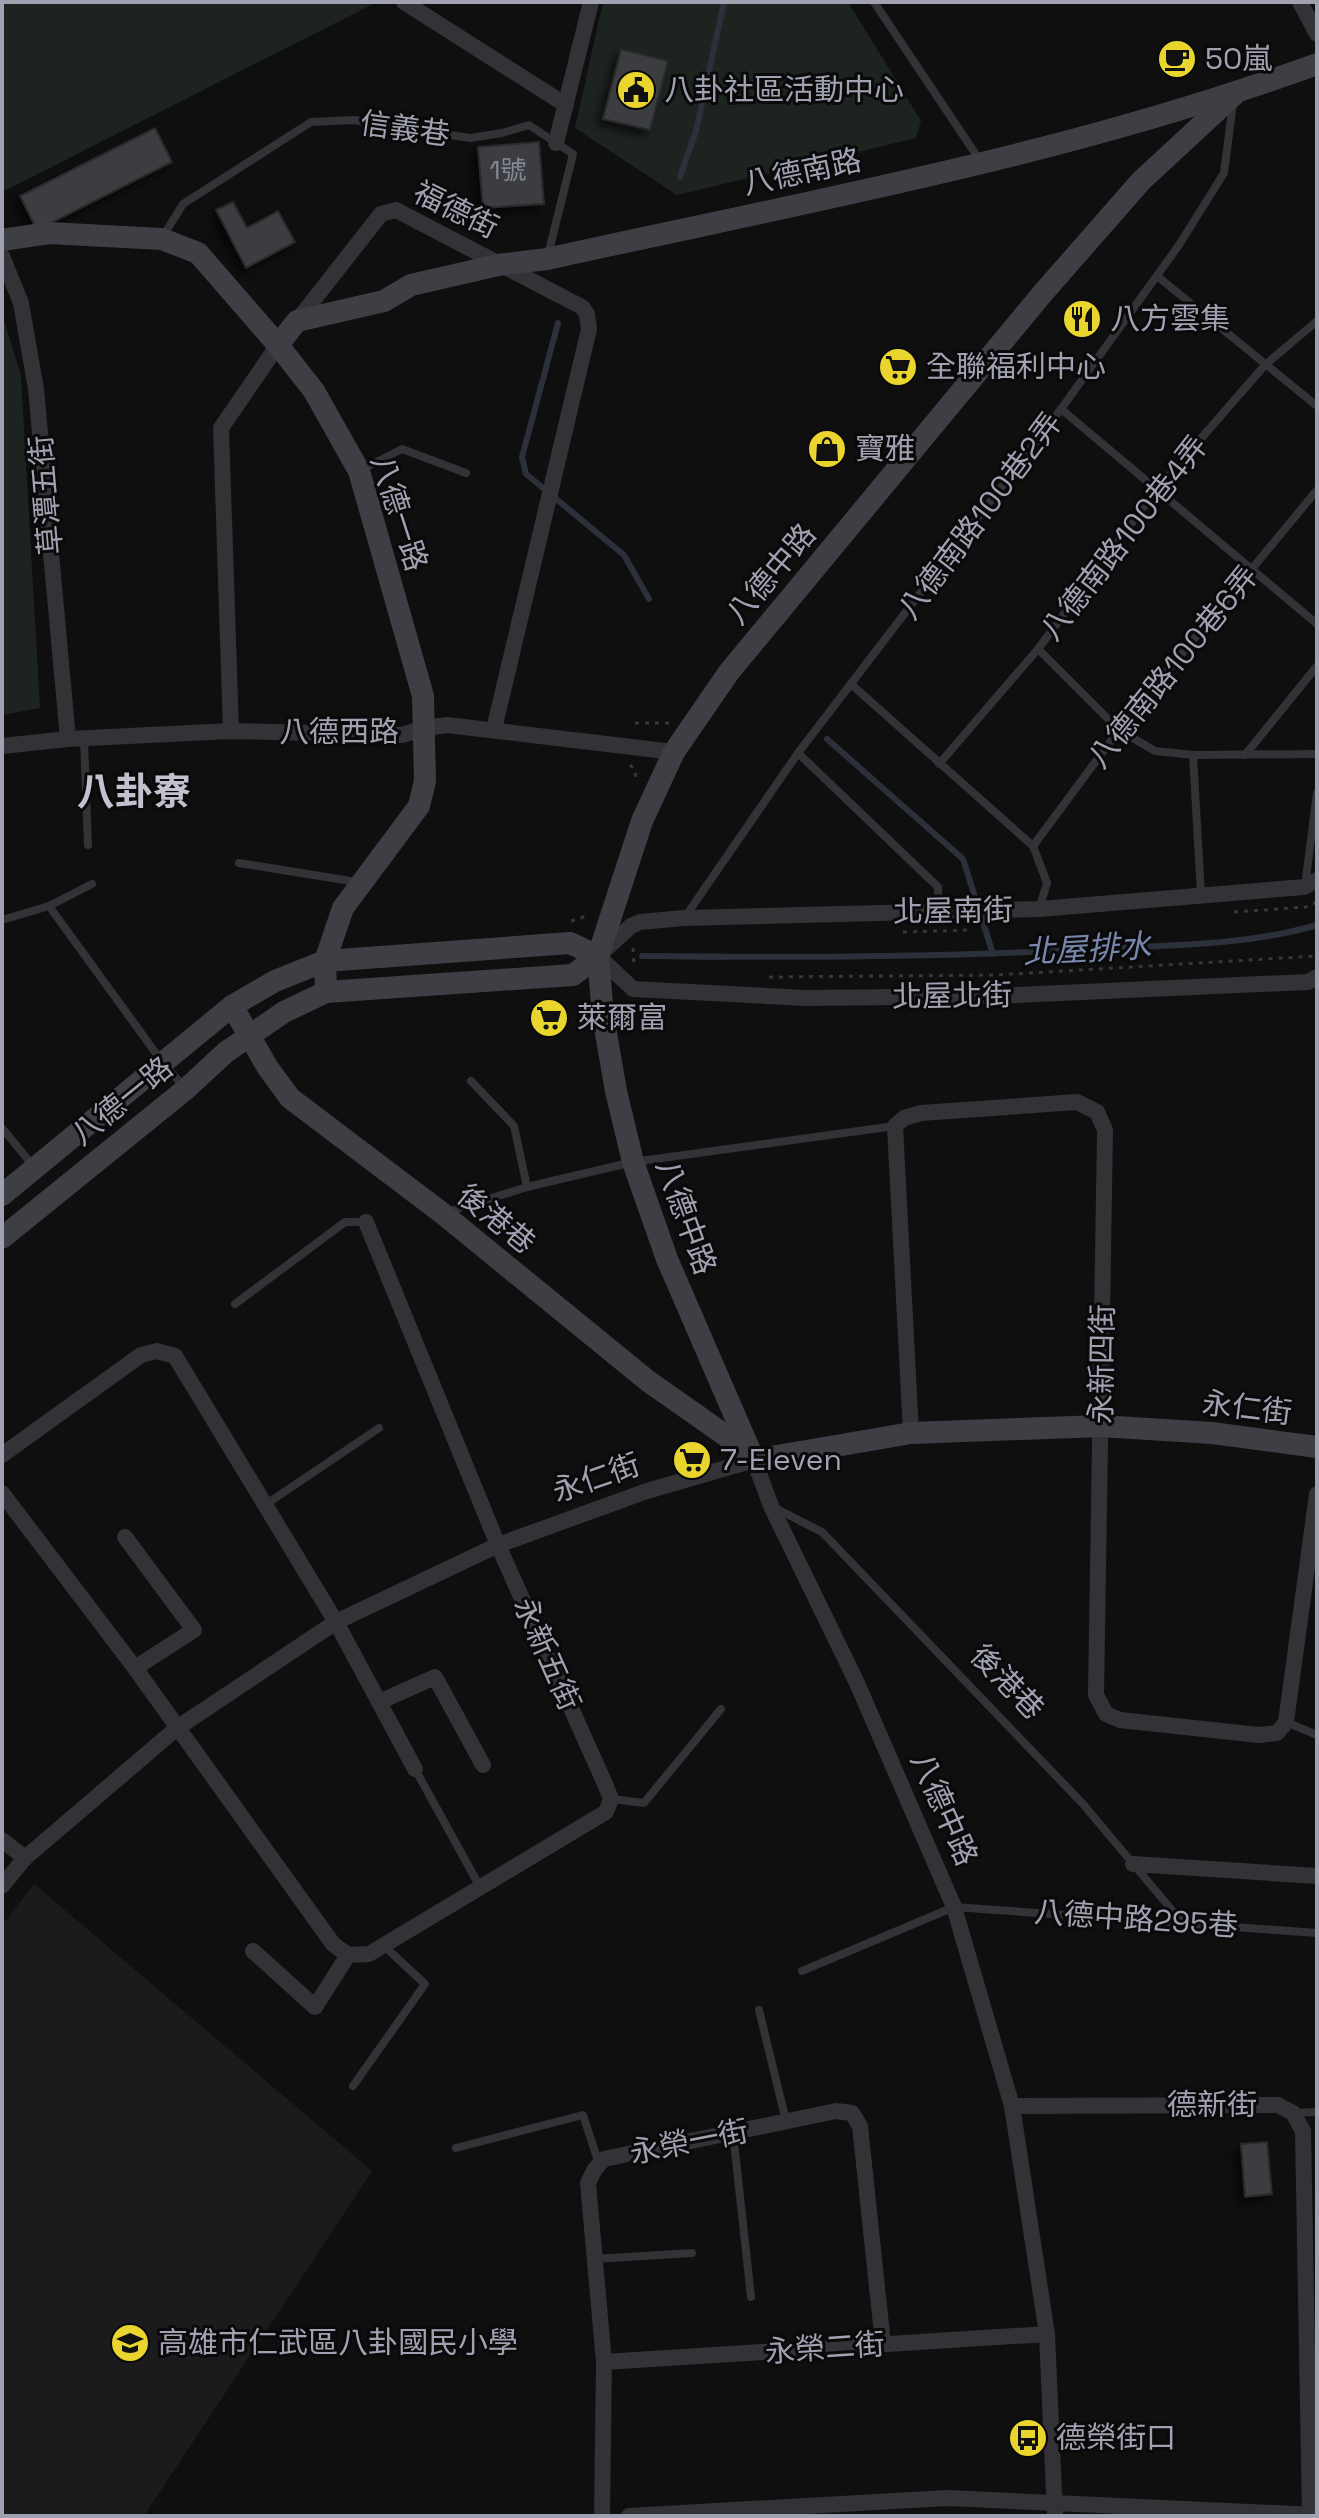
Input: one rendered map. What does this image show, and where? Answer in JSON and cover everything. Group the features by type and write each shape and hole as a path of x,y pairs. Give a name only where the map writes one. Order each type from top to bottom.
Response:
{"street":[{"path":"404,2 566,105"},
{"path":"556,143 591,2"},
{"path":"1300,2 1317,34"},
{"name":"八德南路","path":"297,321 384,301 411,285 498,265 547,259 981,163 1235,94 1317,64"},
{"name":"八德中路","path":"1055,2510 1047,2334 1012,2106 954,1907 857,1683 771,1506 667,1259 623,1125 603,1016 598,956 642,821 674,752 729,672 1042,294 1141,181 1235,94"},
{"name":"福德街","path":"231,731 221,428 278,345 381,214 396,210 582,307 587,314 589,329 494,729"},
{"name":"八德一路","path":"2,240 49,233 162,239 198,253 314,391 359,471 423,696 425,781 419,806 343,908 325,961 326,992"},
{"name":"草潭五街","path":"2,256 21,303 36,389 76,740"},
{"name":"八德西路","path":"2,746 231,731 402,735 447,725 674,752"},
{"name":"北屋南街","path":"631,926 640,922 684,918 1008,911 1311,884"},
{"path":"631,926 598,956 633,989"},
{"name":"八德一路","path":"2,1195 232,1006 275,981 325,961 570,943 598,956 573,975 326,992 284,1012 249,1035 2,1238"},
{"name":"北屋北街","path":"633,989 805,998 995,996 1308,982 1317,977"},
{"name":"後港巷","path":"232,1006 290,1098 442,1213 648,1381 752,1456"},
{"name":"永新四街","path":"895,1126 904,1118 921,1113 1077,1102 1097,1112 1105,1130 1096,1695 1106,1714 1120,1720 1259,1735 1277,1733 1286,1722"},
{"path":"895,1126 911,1433"},
{"name":"永新五街","path":"366,1222 498,1545 611,1799"},
{"path":"2,1455 141,1355 157,1351 175,1356 336,1622 415,1769"},
{"name":"永仁街","path":"2,1886 25,1858 177,1728 336,1622 498,1545 647,1491 752,1456 911,1433 1101,1426 1212,1433 1317,1447"},
{"path":"2,1493 135,1668 333,1944 348,1955 369,1954 606,1812 611,1799"},
{"path":"1286,1722 1317,1494"},
{"path":"125,1537 194,1630 135,1668"},
{"path":"379,1702 435,1677 483,1765"},
{"path":"2,1840 25,1858"},
{"path":"1133,1864 1317,1876"},
{"path":"253,1951 315,2007 348,1955"},
{"name":"德新街","path":"1012,2106 1278,2105 1293,2113 1303,2131 1312,2385 1312,2515"},
{"name":"永榮一街","path":"602,2516 604,2362 588,2183 604,2159 836,2111 852,2113 860,2126 883,2344"},
{"name":"永榮二街","path":"604,2362 1047,2334"},
{"path":"629,2516 947,2498 1055,2510 1312,2515"}],"lane":[{"path":"874,2 981,163"},
{"name":"八德南路100巷2弄","path":"684,918 798,753 1061,409 1157,276 1224,173 1235,94"},
{"name":"信義巷","path":"162,239 183,204 311,122 354,120 470,138 529,125 556,143"},
{"path":"547,259 573,154 556,143"},
{"path":"1157,276 1317,406"},
{"name":"八德南路100巷4弄","path":"939,764 1038,649 1157,489 1265,365 1317,321"},
{"path":"1061,409 1317,624"},
{"path":"359,471 402,449 466,473"},
{"name":"八德南路100巷6弄","path":"1033,846 1119,730 1317,490"},
{"path":"1038,649 1119,730 1155,751 1193,755 1317,754"},
{"path":"1245,755 1317,666"},
{"path":"852,685 1033,846 1047,883 1039,909"},
{"path":"76,740 88,845"},
{"path":"798,753 938,887 943,912"},
{"path":"1193,755 1201,895"},
{"path":"1311,884 1317,793"},
{"path":"239,863 362,883"},
{"path":"2,920 49,906 92,884"},
{"path":"49,906 163,1063 186,1089"},
{"path":"471,1081 514,1126 527,1187"},
{"path":"442,1213 527,1187 633,1162 895,1126"},
{"path":"2,1128 35,1168"},
{"path":"235,1304 345,1222 366,1222"},
{"path":"265,1505 379,1428"},
{"name":"後港巷","path":"771,1506 822,1532 1083,1804 1181,1921"},
{"path":"611,1799 644,1803 721,1709"},
{"path":"1286,1722 1317,1735"},
{"path":"415,1769 480,1887"},
{"path":"802,1971 954,1907"},
{"name":"八德中路295巷","path":"954,1907 1317,1933"},
{"path":"353,2086 425,1984 383,1945"},
{"path":"759,2010 786,2122"},
{"path":"1293,2113 1317,2112"},
{"path":"456,2148 583,2115 599,2164"},
{"path":"733,2133 751,2297"},
{"path":"594,2259 692,2253"}],"path":[{"path":"635,723 673,723"},
{"path":"631,926 633,989"},
{"path":"758,977 996,975 1317,956"}],"shaded area":[{"path":"2,2 377,2 2,192"},
{"path":"603,2 848,2 921,121 916,138 677,195 575,128"},
{"path":"2,313 21,376 40,708 2,715"},
{"name":"高雄市仁武區八卦國民小學","path":"34,1884 372,2171 144,2516 2,2516 2,1925"}],"building":[{"name":"八卦社區活動中心","path":"621,49 668,61 650,130 603,119"},
{"path":"155,128 172,162 37,230 20,196"},
{"path":"539,142 544,204 483,208 478,147"},
{"path":"233,202 247,228 278,211 295,242 246,268 216,210"},
{"path":"1267,2142 1272,2194 1245,2197 1241,2144"}],"waterway":[{"name":"北屋排水","path":"680,177 696,131 724,2"},
{"name":"北屋排水","path":"558,323 522,457 526,474 624,555 649,599"},
{"name":"北屋排水","path":"827,739 963,859 993,954"},
{"path":"642,956 812,957 1150,947 1234,941 1317,925"}],"place":[{"name":"50嵐","path":"1177,59"},
{"name":"八卦社區活動中心","path":"636,90"},
{"name":"八方雲集","path":"1082,319"},
{"name":"全聯福利中心","path":"898,367"},
{"name":"寶雅","path":"827,449"},
{"name":"萊爾富","path":"549,1018"},
{"name":"7-Eleven","path":"692,1460"},
{"name":"高雄市仁武區八卦國民小學","path":"130,2343"},
{"name":"德榮街口","path":"1028,2438"}],"district":[{"name":"八卦寮","path":"134,792"}]}
